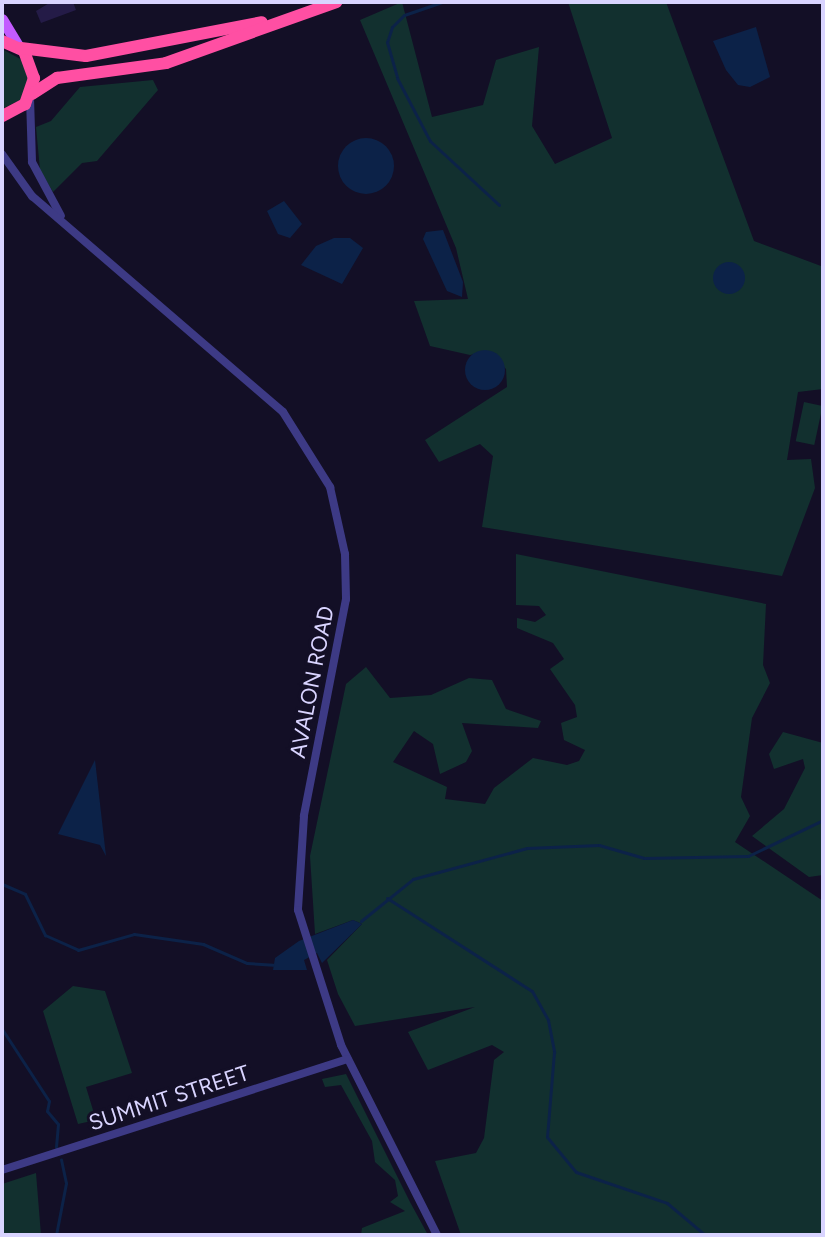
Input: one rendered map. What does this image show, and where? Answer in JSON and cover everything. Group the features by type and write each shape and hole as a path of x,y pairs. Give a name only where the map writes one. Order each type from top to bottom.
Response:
{"highway":[{"path":"2,116 57,78 163,64 336,2"},
{"path":"2,41 20,47 86,56 307,12"},
{"path":"20,47 32,70 31,96"}],"main road":[{"path":"2,19 20,47"}],"street":[{"name":"AVALON ROAD","path":"31,96 32,162 64,220"},
{"name":"AVALON ROAD","path":"2,154 26,190 283,412 317,460 334,499 345,554 346,599 298,861 303,939 348,1059 437,1235"},
{"name":"SUMMIT STREET","path":"2,1170 348,1059"}],"green space":[{"path":"402,2 432,117 483,105 496,60 539,47 532,126 555,164 612,138 568,2 666,2 754,241 821,266 823,258 823,389 798,392 787,460 811,459 815,488 782,576 482,527 493,456 480,444 439,462 425,440 507,387 506,369 489,351 470,355 430,346 414,301 468,299 456,248 360,20"},
{"path":"2,49 24,61 29,80 22,99 2,109"},
{"path":"153,80 158,90 97,161 82,163 53,192 40,170 36,127 51,121 80,87"},
{"path":"804,402 823,406 814,445 796,441"},
{"path":"516,554 766,604 763,665 770,683 752,718 741,797 750,816 735,842 823,901 823,1235 461,1235 435,1161 476,1153 484,1138 494,1060 504,1052 492,1045 428,1070 408,1032 475,1007 355,1026 338,994 327,960 362,924 353,920 315,934 310,856 346,684 366,667 390,698 431,695 469,678 492,680 506,709 541,721 538,728 462,723 472,751 466,762 440,774 433,744 414,731 393,762 447,787 445,799 485,804 494,788 533,758 567,765 579,761 585,750 564,740 561,723 577,717 575,705 550,669 564,659 553,643 517,628 517,618 535,622 546,615 539,606 516,605"},
{"path":"783,732 823,743 823,875 809,877 752,836 784,809 805,768 803,759 774,769 769,754"},
{"path":"73,986 105,991 132,1073 86,1087 96,1120 78,1124 43,1011"},
{"path":"346,1074 428,1235 361,1235 362,1228 405,1211 390,1202 398,1196 395,1180 375,1162 372,1141 341,1085 325,1087 322,1079"},
{"path":"36,1173 41,1235 3,1235 2,1184"}],"water":[{"path":"756,27 770,77 750,87 738,85 726,70 713,41"},
{"path":"366,138 385,147 394,166 385,185 366,194 347,185 338,166 347,147"},
{"path":"284,201 302,224 290,238 278,234 267,211"},
{"path":"443,230 463,282 462,297 447,291 423,239 426,232"},
{"path":"334,238 350,238 363,248 342,284 301,265 316,246"},
{"path":"729,262 740,267 745,278 740,289 729,294 718,289 713,278 718,267"},
{"path":"485,350 499,356 505,370 499,384 485,390 471,384 465,370 471,356"},
{"path":"95,760 106,856 100,845 58,834"},
{"path":"353,920 362,924 322,963 317,953 304,960 307,970 273,970 275,958 299,941"}],"building":[{"path":"51,2 73,2 76,10 41,23 36,11"}],"waterway":[{"path":"442,2 404,15 392,27 387,42 397,78 430,141 499,205"},
{"path":"361,921 413,879 527,848 599,845 644,858 748,856 823,820"},
{"path":"2,884 25,894 45,935 78,950 134,934 203,944 247,963 273,965"},
{"path":"387,898 532,991 548,1020 554,1052 547,1137 576,1172 667,1203 705,1235"},
{"path":"2,1029 49,1101 47,1111 58,1124 56,1147"},
{"path":"56,1235 66,1183 61,1160"}]}
